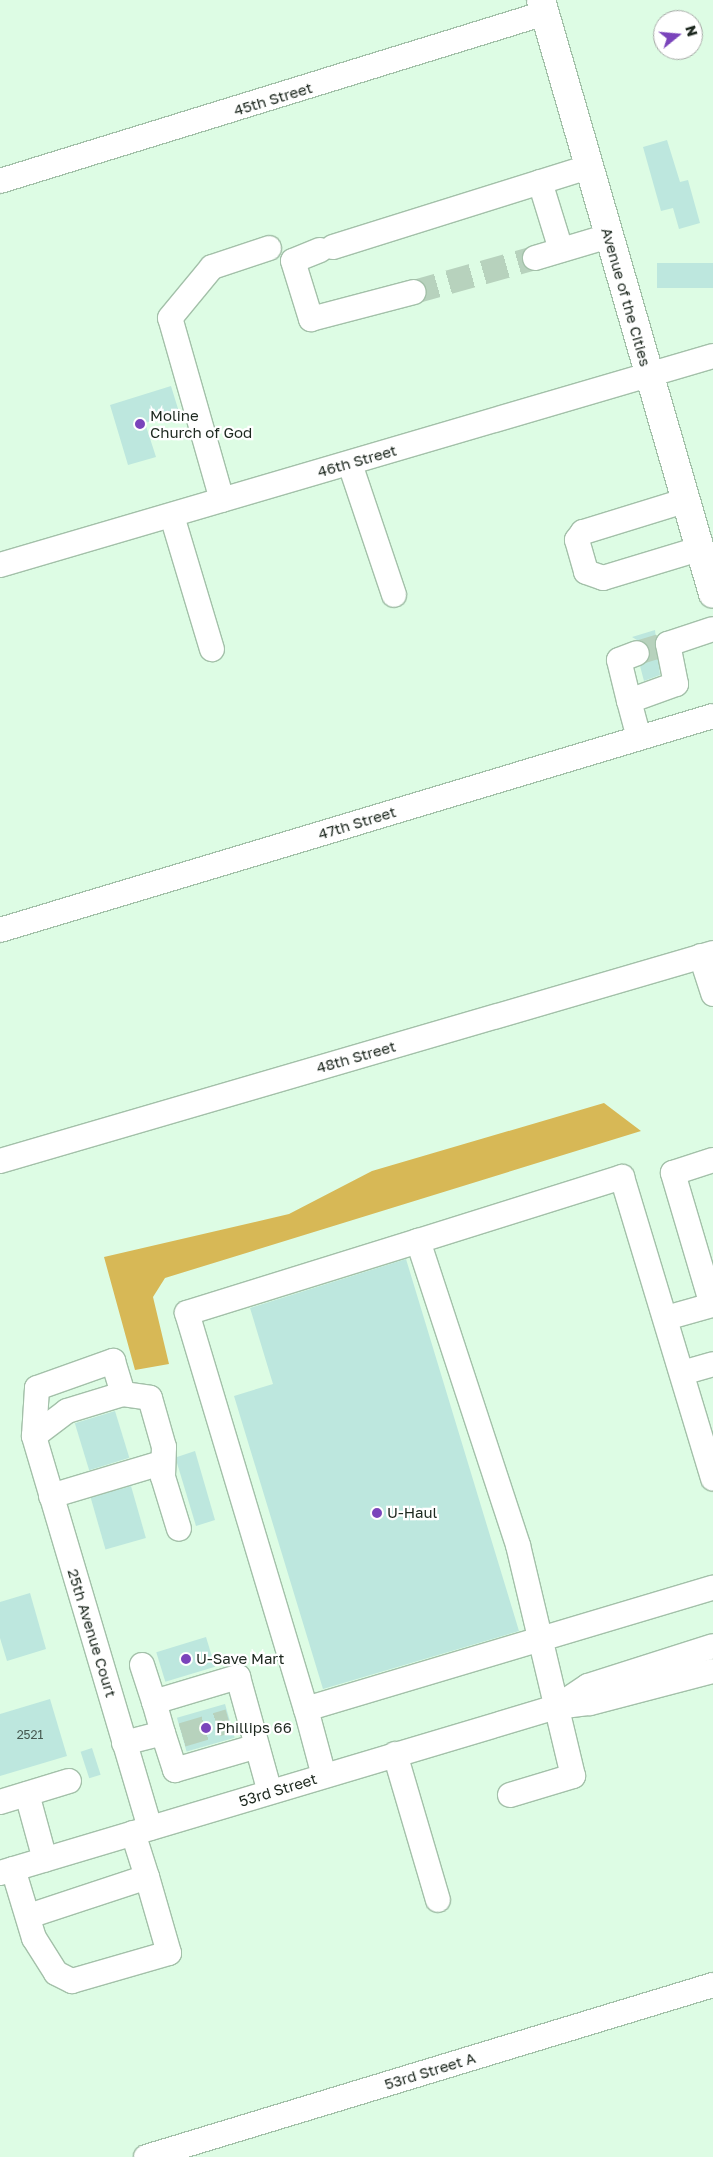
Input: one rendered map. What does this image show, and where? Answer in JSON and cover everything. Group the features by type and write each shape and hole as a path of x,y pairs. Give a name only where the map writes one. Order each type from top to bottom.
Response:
{"main road":[{"name":"Avenue of the Cities","path":"543,6 684,501 713,594"}],"street":[{"name":"45th Street","path":"0,181 543,6"},
{"path":"414,292 311,320 292,260 589,167"},
{"path":"540,182 561,250"},
{"path":"535,258 609,236"},
{"path":"222,500 170,318 212,267 269,248"},
{"name":"46th Street","path":"0,565 350,464 713,356"},
{"path":"350,464 394,595"},
{"path":"684,501 583,532 577,540 586,572 603,578 699,549"},
{"path":"172,516 212,649"},
{"path":"629,701 676,684 664,645 713,629"},
{"path":"637,653 619,660 639,738"},
{"name":"47th Street","path":"0,930 713,716"},
{"path":"707,954 713,994"},
{"name":"48th Street","path":"0,1161 707,954"},
{"path":"666,1318 713,1305 673,1173 713,1160"},
{"path":"324,1776 306,1709 187,1313 622,1177 713,1479"},
{"path":"418,1241 518,1545 573,1776 510,1795"},
{"path":"34,1436 38,1388 113,1361 123,1394"},
{"path":"682,1373 713,1364"},
{"path":"34,1436 67,1411 123,1394 150,1398 164,1447 161,1463 179,1529"},
{"name":"25th Avenue Court","path":"29,1916 34,1938 56,1973 72,1981 170,1953 147,1877 142,1831 124,1743 34,1436"},
{"path":"51,1496 161,1463"},
{"path":"306,1709 541,1641 713,1588"},
{"name":"53rd Street","path":"556,1707 588,1686 713,1646"},
{"path":"142,1665 154,1702 170,1736 175,1770 257,1746"},
{"name":"53rd Street","path":"6,1871 556,1707 590,1703 713,1671"},
{"path":"154,1702 238,1677 239,1718 257,1746 270,1792"},
{"path":"124,1743 170,1736"},
{"path":"395,1754 438,1900"},
{"path":"0,1802 69,1782"},
{"path":"27,1794 45,1860"},
{"path":"6,1871 29,1916 147,1877"},
{"name":"53rd Street A","path":"146,2157 713,1984"}],"shaded area":[{"path":"604,1103 641,1131 165,1278 153,1297 169,1364 135,1370 104,1257 289,1214 372,1171"}],"building":[{"path":"667,140 680,182 688,180 700,223 679,229 673,208 661,211 643,147"},
{"path":"657,263 713,263 713,288 657,288"},
{"path":"171,386 179,412 145,423 156,457 128,465 110,405"},
{"path":"655,630 660,675 644,681 640,666 648,661 650,648 632,637"},
{"name":"U-Haul","path":"406,1259 519,1631 323,1689 234,1396 273,1384 250,1308"},
{"path":"115,1411 129,1458 89,1470 75,1423"},
{"path":"195,1451 215,1520 196,1526 177,1463 177,1457"},
{"path":"131,1486 146,1538 106,1549 91,1498"},
{"path":"30,1593 46,1649 7,1661 0,1638 0,1602"},
{"name":"U-Save Mart","path":"206,1637 215,1667 165,1682 156,1652"},
{"path":"50,1699 67,1756 0,1776 0,1714"},
{"path":"225,1704 235,1738 187,1751 177,1718"},
{"path":"92,1748 101,1775 89,1778 81,1752"}],"tunnel":[{"path":"414,292 535,258"},
{"path":"637,653 660,646"},
{"path":"182,1735 229,1721"}],"place":[{"name":"Moline Church of God","path":"140,424"},
{"name":"U-Haul","path":"377,1513"},
{"name":"U-Save Mart","path":"186,1659"},
{"name":"Phillips 66","path":"206,1728"}]}
